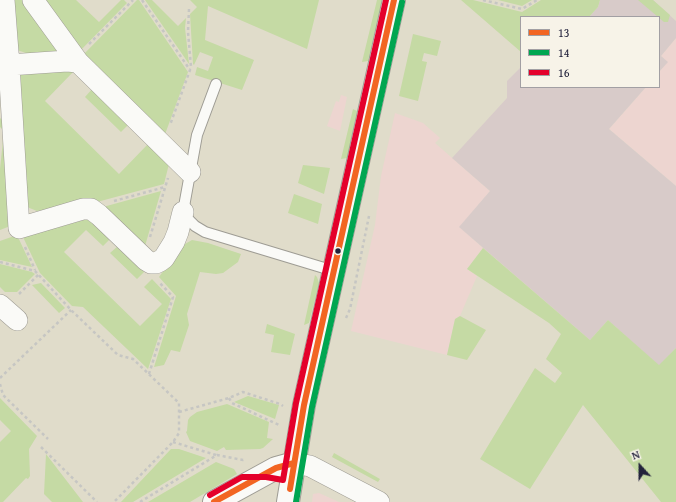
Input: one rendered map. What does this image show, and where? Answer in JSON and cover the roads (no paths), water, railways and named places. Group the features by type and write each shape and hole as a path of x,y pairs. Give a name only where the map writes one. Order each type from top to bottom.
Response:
{"street":[{"path":"4,0 10,65 18,228 87,208 91,209 151,263 160,261 164,258 174,242 183,212"},
{"path":"33,0 77,61 190,172"},
{"path":"244,485 265,484 289,496 304,405 394,0"},
{"path":"10,65 77,61"},
{"path":"0,305 16,320"},
{"path":"214,502 276,468 294,463 310,466 379,502"}],"lane":[{"path":"216,84 197,135 183,212 195,226 205,232 334,271"}]}
